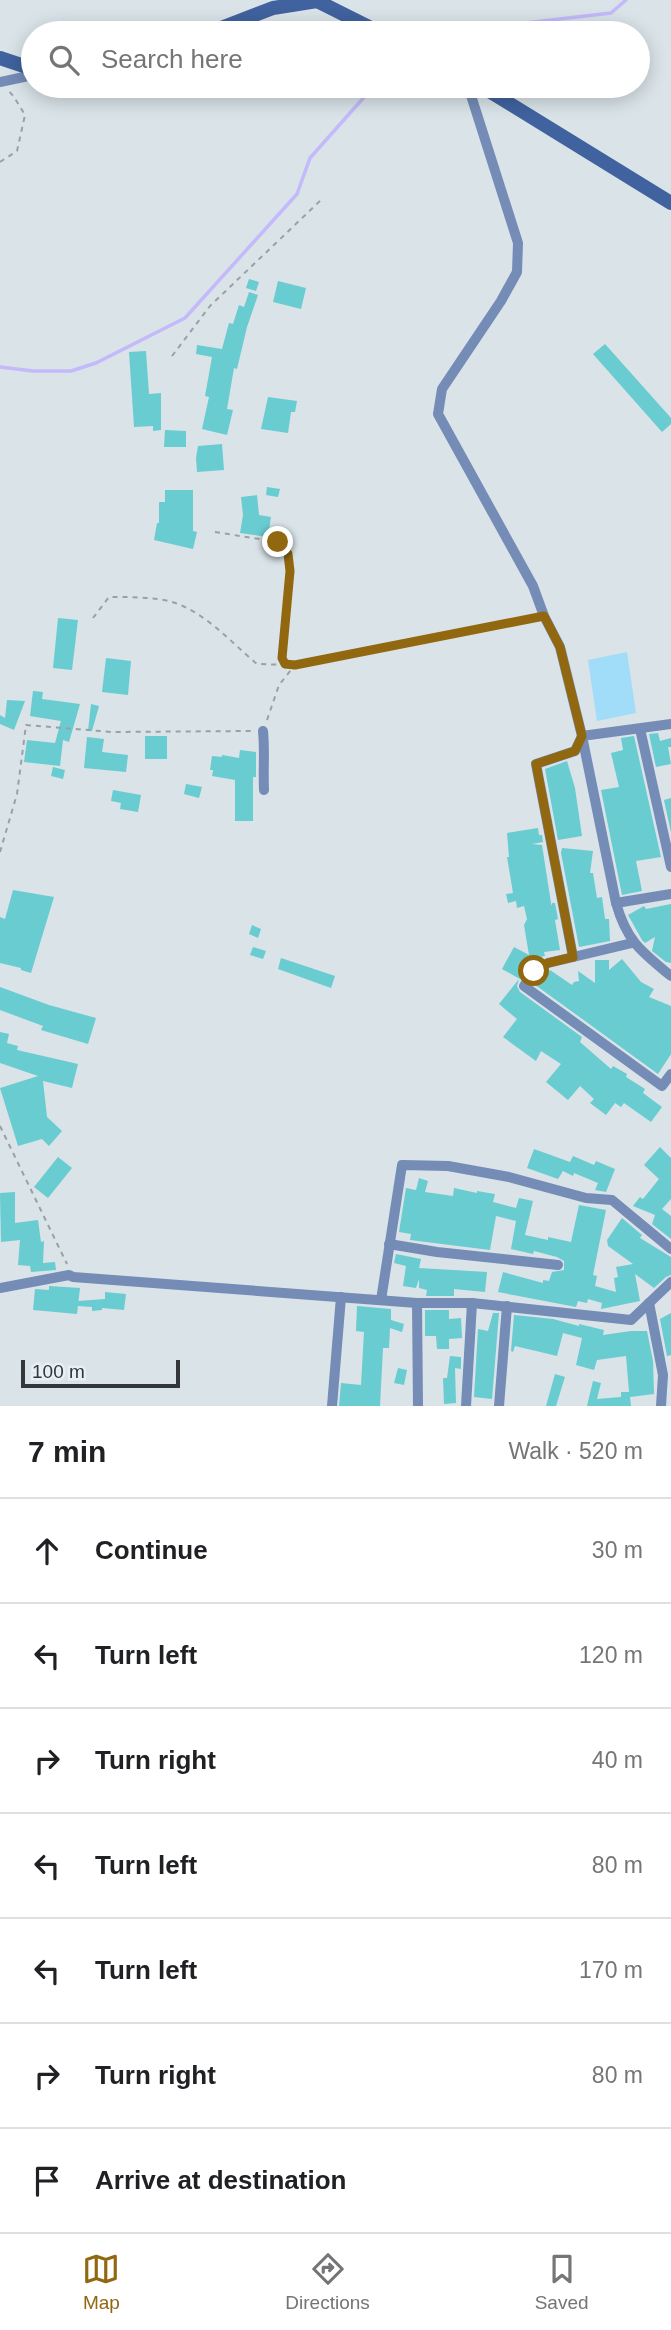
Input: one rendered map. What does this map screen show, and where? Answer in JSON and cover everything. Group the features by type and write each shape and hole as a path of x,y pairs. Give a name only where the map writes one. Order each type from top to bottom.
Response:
{"street":[{"path":"239,21 273,8 317,1 357,21"},
{"path":"0,58 21,65"},
{"path":"0,82 21,79"},
{"path":"472,98 518,243 517,272 501,301 442,389 438,414 533,586 560,647 582,736 616,903 632,943 671,976"},
{"path":"500,98 671,203"},
{"path":"582,736 671,724"},
{"path":"640,729 671,867"},
{"path":"263,731 264,790"},
{"path":"573,957 536,764 575,751 582,736"},
{"path":"616,903 671,894"},
{"path":"632,943 548,963 534,971 524,986 662,1086 671,1074"},
{"path":"381,1300 402,1165 448,1166 509,1177 586,1198 612,1200 671,1249"},
{"path":"389,1244 558,1265"},
{"path":"0,1288 69,1275 417,1303 472,1303 631,1320 671,1282"},
{"path":"331,1406 341,1297"},
{"path":"417,1303 418,1406"},
{"path":"466,1406 472,1303"},
{"path":"649,1303 663,1375 661,1406"},
{"path":"499,1406 507,1306"}],"path":[{"path":"0,82 14,97 25,116 17,151 0,162"},
{"path":"172,356 210,306 322,199"},
{"path":"215,532 278,542 288,554 290,571 282,658 287,674"},
{"path":"93,618 109,597 160,599 189,608 215,626 257,664 295,665 544,616"},
{"path":"0,852 17,794 26,724 112,732 263,731 279,684 295,665"},
{"path":"0,1126 73,1277"}],"shaded area":[{"path":"627,652 636,713 597,721 588,660"}],"building":[{"path":"249,279 259,282 256,291 246,288"},
{"path":"278,281 306,288 301,309 273,302"},
{"path":"249,292 258,295 237,369 234,368 227,409 233,410 227,435 202,429 209,397 205,396 212,357 196,354 197,345 222,349 229,323 233,324 239,305 244,307"},
{"path":"605,344 671,418 671,424 662,432 593,354"},
{"path":"146,351 149,394 161,393 161,430 153,431 153,426 134,427 129,352"},
{"path":"268,397 297,401 295,412 291,412 288,433 261,429"},
{"path":"165,430 186,431 186,447 164,447"},
{"path":"222,444 224,470 197,472 198,446"},
{"path":"267,487 280,489 278,497 266,495"},
{"path":"165,490 193,490 193,531 197,532 193,549 154,540 159,523 159,502 165,502"},
{"path":"257,495 259,515 271,517 268,537 240,533 243,515 241,497"},
{"path":"58,618 78,620 72,670 53,668"},
{"path":"106,658 131,661 128,695 102,692"},
{"path":"33,691 43,692 42,699 80,704 69,742 63,740 60,766 24,762 27,740 55,743 61,721 30,716"},
{"path":"7,700 25,701 14,730 0,724 0,715 5,718"},
{"path":"91,704 99,706 92,731 88,731"},
{"path":"658,733 660,741 671,738 671,747 668,747 671,764 656,767 649,734"},
{"path":"145,736 167,736 167,759 145,759"},
{"path":"634,736 661,857 636,861 642,891 622,895 601,790 619,787 611,753 623,750 621,738"},
{"path":"87,737 104,739 102,752 128,755 126,772 84,768"},
{"path":"240,750 256,752 253,821 235,821 235,780 212,776 213,770 210,770 212,756 239,758"},
{"path":"567,761 575,788 582,836 558,840 545,769"},
{"path":"53,767 65,770 63,779 51,776"},
{"path":"186,784 202,787 199,798 184,794"},
{"path":"113,790 141,795 138,812 120,809 121,803 111,801"},
{"path":"671,798 671,833 664,800"},
{"path":"538,828 543,842 532,844 542,845 551,903 552,906 552,903 555,903 558,919 555,920 560,950 544,952 545,956 522,960 530,965 520,979 502,969 514,947 529,955 524,906 517,908 516,901 508,903 506,894 513,893 507,857 507,833"},
{"path":"562,848 593,851 590,873 593,873 597,898 602,897 605,919 609,919 610,941 579,947"},
{"path":"13,890 54,897 31,973 0,963 0,917 5,919"},
{"path":"671,904 671,963 652,951 655,937 645,943 642,940 628,915 644,906 646,909"},
{"path":"252,925 261,929 258,938 249,934"},
{"path":"253,947 266,951 263,959 250,955"},
{"path":"281,958 335,976 331,988 278,969"},
{"path":"622,959 641,982 654,989 649,997 671,1006 671,1054 658,1074 534,984 550,970 572,985 579,981 578,971 595,983 595,960 609,960 609,970"},
{"path":"519,979 517,986 520,992 582,1037 580,1042 611,1069 613,1066 627,1074 626,1077 645,1089 643,1093 662,1107 651,1122 624,1103 621,1107 615,1103 606,1115 590,1103 594,1099 580,1086 568,1100 546,1082 561,1064 541,1051 536,1061 503,1037 517,1019 499,1004"},
{"path":"0,987 96,1018 88,1044 41,1030 43,1026 0,1010"},
{"path":"0,1032 9,1034 7,1043 18,1046 17,1050 78,1064 72,1088 43,1081 47,1117 62,1131 49,1146 42,1139 18,1146 0,1088 38,1076 0,1063"},
{"path":"660,1147 671,1158 671,1199 662,1209 671,1216 671,1239 652,1224 655,1215 633,1206 640,1197 643,1199 659,1179 644,1165"},
{"path":"534,1149 570,1162 573,1156 594,1165 596,1161 615,1169 606,1192 595,1190 598,1183 574,1173 573,1176 563,1171 558,1179 527,1168"},
{"path":"58,1157 72,1168 48,1198 34,1187"},
{"path":"419,1178 428,1181 425,1192 453,1196 454,1188 495,1194 493,1202 516,1208 519,1198 533,1201 525,1235 548,1240 548,1237 571,1242 579,1205 606,1210 593,1275 597,1276 595,1286 616,1292 616,1267 633,1264 608,1246 607,1240 622,1218 642,1235 640,1238 671,1257 671,1275 654,1288 635,1274 640,1301 601,1309 602,1303 588,1299 587,1303 578,1301 576,1307 498,1292 503,1272 543,1283 543,1280 549,1281 552,1272 564,1270 564,1261 534,1251 533,1254 511,1249 516,1221 496,1216 490,1250 410,1240 411,1234 399,1232 406,1188 416,1190"},
{"path":"15,1192 15,1223 38,1220 41,1242 44,1241 43,1263 55,1262 56,1270 31,1272 30,1266 18,1265 20,1240 1,1242 0,1193"},
{"path":"396,1254 421,1259 419,1268 487,1272 485,1292 454,1289 454,1296 426,1296 427,1290 419,1288 419,1279 416,1288 403,1286 406,1266 394,1263"},
{"path":"49,1286 80,1288 77,1314 33,1310 35,1289 49,1290"},
{"path":"105,1292 126,1294 124,1310 102,1308 92,1311 92,1307 78,1306 78,1301 105,1299"},
{"path":"357,1306 391,1309 391,1320 404,1324 402,1332 390,1328 389,1348 383,1348 380,1406 339,1406 341,1383 361,1385 364,1332 356,1331"},
{"path":"425,1310 449,1310 449,1319 461,1318 462,1338 449,1339 449,1349 437,1349 436,1336 425,1336"},
{"path":"493,1313 499,1313 492,1399 474,1397 478,1329 488,1331"},
{"path":"671,1313 671,1355 667,1356 660,1319"},
{"path":"514,1315 579,1324 604,1330 603,1335 647,1331 653,1361 654,1394 630,1397 631,1406 587,1406 593,1381 601,1383 597,1399 621,1397 621,1392 629,1392 626,1356 597,1360 594,1370 576,1365 582,1338 563,1333 557,1356 515,1346 513,1352"},
{"path":"450,1356 461,1357 461,1369 455,1368 456,1403 444,1404 443,1378 447,1378"},
{"path":"398,1368 407,1370 404,1385 394,1383"},
{"path":"555,1374 565,1377 556,1406 546,1406"}],"waterway":[{"path":"543,21 611,13 626,0"},
{"path":"0,367 33,371 71,371 96,363 185,318 297,194 310,158 363,98"}],"route":[{"path":"278,542 288,554 290,571 282,658 285,664 295,665 544,616 560,647 582,736 575,751 536,764 573,957 548,963 534,971"}]}
